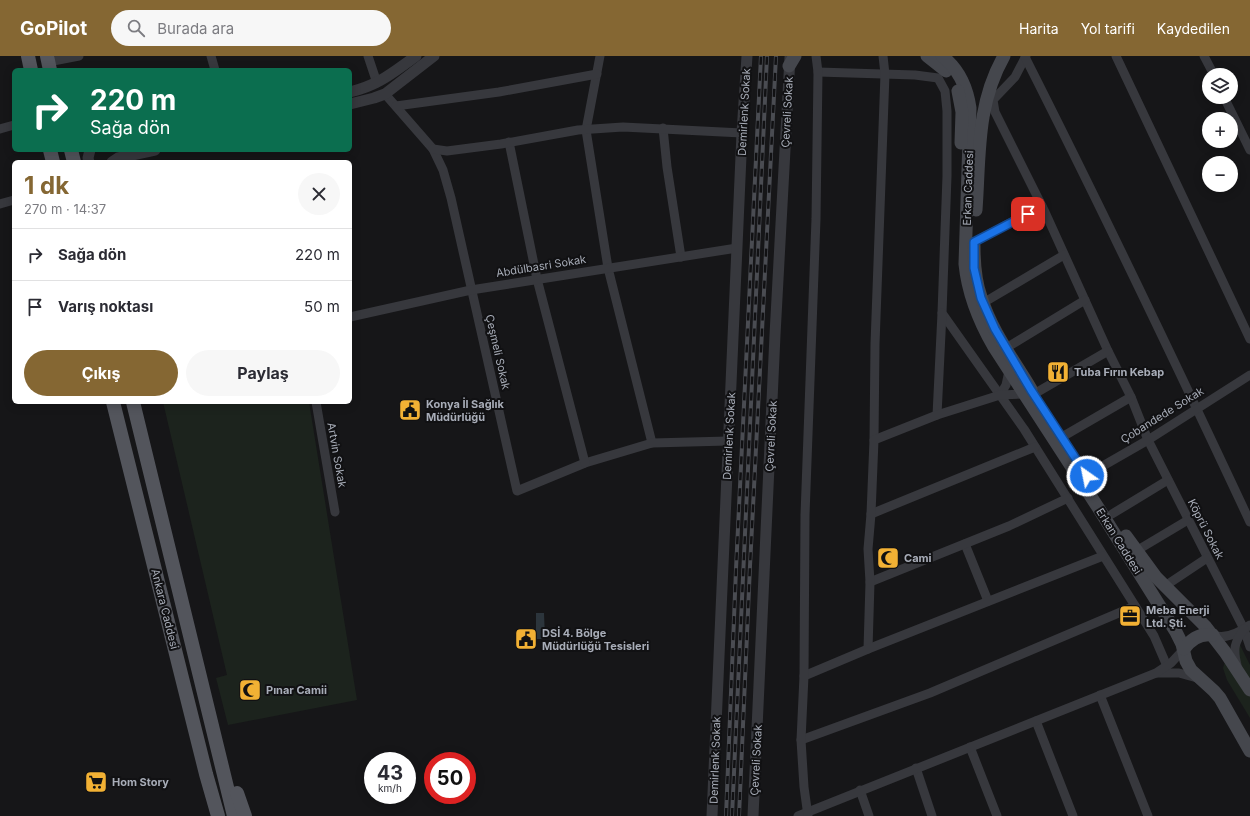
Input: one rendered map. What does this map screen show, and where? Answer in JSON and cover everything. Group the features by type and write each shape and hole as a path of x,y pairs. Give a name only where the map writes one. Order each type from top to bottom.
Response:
{"main road":[{"path":"28,56 31,68"},
{"path":"927,56 950,74 960,99 962,112 960,225 965,264"},
{"name":"Erkan Caddesi","path":"942,56 956,70 968,94 970,108 965,264 968,286 978,314 991,342 1009,371 1062,437 1136,551 1165,586 1212,635 1250,690"},
{"name":"Erkan Caddesi","path":"1004,56 991,82 982,115 974,242 974,268 981,298 995,329 1029,394 1176,632 1184,649 1189,666 1199,679 1214,691 1225,705 1250,751"},
{"name":"Ankara Caddesi","path":"114,404 206,774 218,816"},
{"name":"Ankara Caddesi","path":"133,404 234,816"},
{"path":"1184,649 1196,637 1204,634 1212,635"},
{"path":"1225,705 1239,722 1250,741"},
{"path":"220,754 245,816"},
{"path":"206,774 213,816"}],"street":[{"path":"48,63 68,57 79,56"},
{"path":"211,56 214,68"},
{"path":"368,56 378,83"},
{"path":"352,91 378,83 416,56"},
{"path":"352,103 385,94 434,56"},
{"path":"600,56 586,130 608,268 652,443"},
{"name":"Demirlenk Sokak","path":"712,816 742,133 747,56"},
{"path":"808,814 804,787 801,740 804,676 804,515 816,219 818,72 816,56"},
{"path":"868,649 870,582 868,549 872,514 875,344 885,74 883,56"},
{"path":"1025,56 1197,408 1250,522"},
{"name":"Köprü Sokak","path":"1025,56 1015,77 993,100 995,112 1042,206 1108,351 1131,397 1148,440 1207,558 1247,627 1250,647"},
{"path":"1116,56 1250,339"},
{"path":"1204,56 1210,68"},
{"name":"Çevreli Sokak","path":"753,816 775,343 791,59"},
{"path":"818,72 915,74 938,78 945,90 947,176 937,415"},
{"path":"396,106 499,92 597,74"},
{"name":"Çeşmeli Sokak","path":"385,94 433,149 443,170 517,491 585,463 652,443 728,441"},
{"path":"1227,104 1250,150"},
{"path":"0,129 12,126"},
{"path":"433,149 447,151 586,130 623,127 742,133"},
{"path":"664,128 667,167 681,257"},
{"path":"509,142 537,279 585,463"},
{"path":"115,160 146,152"},
{"path":"0,204 12,201"},
{"path":"974,242 1042,206"},
{"name":"Abdülbasri Sokak","path":"352,317 471,290 737,248"},
{"path":"983,303 1064,255"},
{"path":"1006,348 1085,300"},
{"path":"942,313 1000,395 1068,498 1154,636 1167,666"},
{"path":"874,440 937,415 1000,395 1029,394 1108,351"},
{"path":"1000,395 1006,385 1009,371"},
{"name":"Çobandede Sokak","path":"1087,476 1148,440 1250,374"},
{"path":"1062,437 1131,397"},
{"name":"Artvin Sokak","path":"316,404 335,512"},
{"path":"872,514 1035,447"},
{"path":"1112,514 1168,480"},
{"path":"870,582 1009,526 1068,498"},
{"path":"1136,551 1188,520"},
{"path":"965,544 988,601"},
{"path":"804,676 868,649 1103,556"},
{"path":"1165,586 1207,558"},
{"path":"801,740 930,692 1135,606"},
{"path":"1212,635 1223,637 1247,627"},
{"path":"1238,671 1234,656 1235,646 1247,627"},
{"path":"798,816 808,814 860,790 1156,673 1167,666 1184,649"},
{"path":"1156,673 1179,673 1199,679"},
{"path":"1100,695 1148,816"},
{"path":"1036,720 1073,816"},
{"path":"970,747 997,816"},
{"path":"916,768 932,816"},
{"path":"860,790 869,816"}],"shaded area":[{"path":"163,404 309,404 357,700 228,725 216,678 227,675"},
{"path":"536,613 544,613 545,639 536,639"},
{"path":"1240,645 1250,665 1250,718 1227,680 1223,668 1228,652"}],"railway":[{"path":"726,816 736,569 761,56"},
{"path":"732,816 767,56"},
{"path":"739,816 776,56"}],"place":[{"name":"Tuba Fırın Kebap","path":"1058,372"},
{"name":"Konya İl Sağlık Müdürlüğü","path":"410,410"},
{"name":"Cami","path":"888,558"},
{"name":"Meba Enerji Ltd. Şti.","path":"1130,616"},
{"name":"DSİ 4. Bölge Müdürlüğü Tesisleri","path":"526,639"},
{"name":"Pınar Camii","path":"250,690"},
{"name":"Hom Story","path":"96,782"}],"route":[{"path":"1028,214 974,242 974,268 981,298 995,329 1031,390 1087,476"}]}
